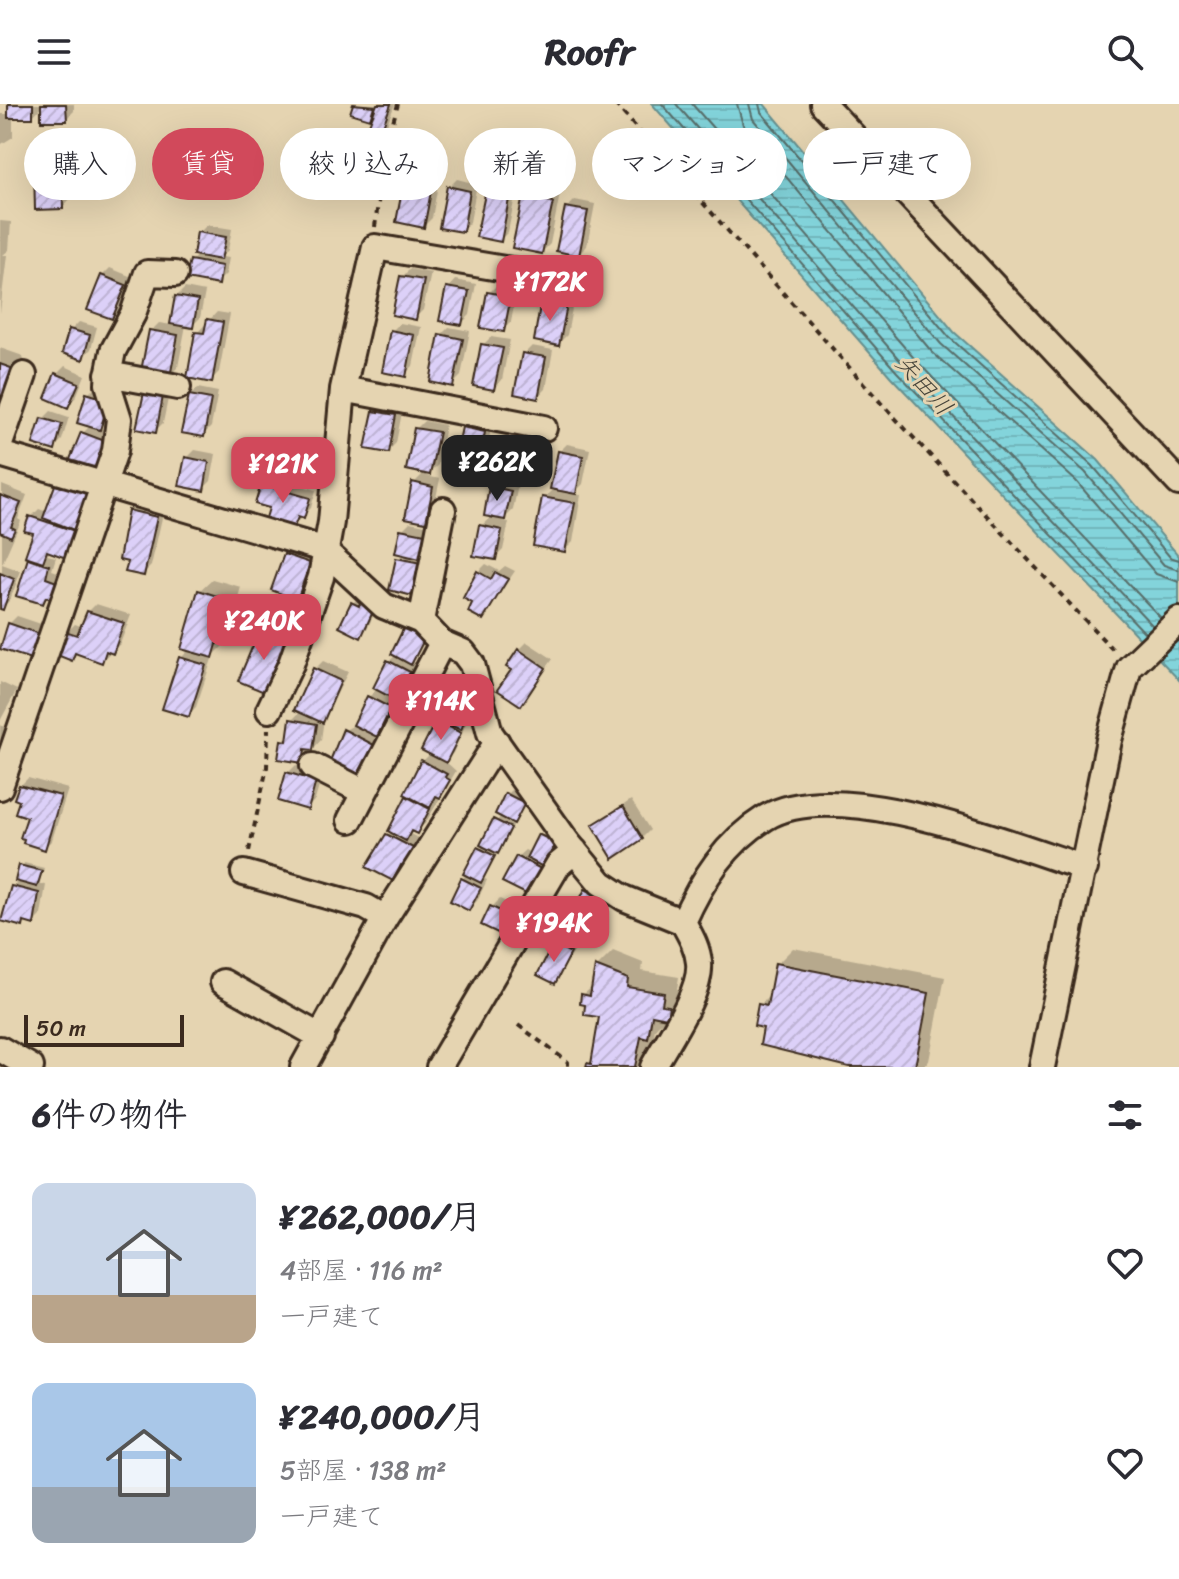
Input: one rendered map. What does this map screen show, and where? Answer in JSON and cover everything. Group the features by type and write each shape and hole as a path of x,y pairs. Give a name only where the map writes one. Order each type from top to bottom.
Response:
{"street":[{"path":"823,104 1179,483"},
{"path":"269,710 291,664 321,577 323,549 331,522 343,389 375,247 576,281"},
{"path":"0,787 33,699 67,583 119,434 108,374 113,351 133,314 142,279 147,273 175,274"},
{"path":"108,374 178,387"},
{"path":"0,444 24,375"},
{"path":"343,389 544,428"},
{"path":"0,454 323,549 384,606 421,621 442,643 463,652 472,664 490,733 575,851 601,883 624,898 683,922 696,946 698,974 690,997 653,1067"},
{"path":"421,621 443,510"},
{"path":"1042,1067 1109,740 1133,664 1179,620"},
{"path":"350,820 442,643"},
{"path":"303,1067 385,918 497,742"},
{"path":"313,766 364,792"},
{"path":"683,922 704,876 740,837 768,816 818,804 863,803 1085,868"},
{"path":"439,1067 558,865 575,851"},
{"path":"244,873 366,907 385,918"},
{"path":"223,982 321,1037"},
{"path":"0,1049 31,1067"}],"path":[{"path":"375,231 375,209 384,154 398,104"},
{"path":"615,104 871,392 1133,664"},
{"path":"244,873 267,767 269,710"},
{"path":"518,1025 568,1062 568,1067"}],"water":[{"path":"652,104 764,104 784,128 673,128"},
{"name":"矢田川","path":"787,132 803,151 803,200 844,200 954,332 1098,460 1179,556 1179,680 891,377 736,200 787,200"}],"building":[{"path":"8,104 33,104 33,118 8,118"},
{"path":"41,104 66,104 67,121 41,121"},
{"path":"353,104 374,106 370,119 350,113"},
{"path":"377,104 391,104 382,128 368,128"},
{"path":"448,186 464,190 464,200 468,200 463,232 439,228 444,200 448,200"},
{"path":"35,200 63,200 63,209 35,210"},
{"path":"400,200 429,200 424,228 396,222"},
{"path":"484,200 509,200 501,242 476,237"},
{"path":"522,200 553,202 542,254 512,248"},
{"path":"565,207 588,211 579,256 556,251"},
{"path":"197,232 226,237 221,260 193,255"},
{"path":"190,260 222,266 219,285 186,279"},
{"path":"101,275 126,285 112,319 87,310"},
{"path":"400,276 424,280 416,320 392,315"},
{"path":"516,281 531,284 528,300 513,297"},
{"path":"446,287 469,291 462,325 439,321"},
{"path":"487,292 511,296 504,332 480,328"},
{"path":"175,296 198,300 193,328 170,324"},
{"path":"541,300 567,305 559,346 534,341"},
{"path":"207,319 223,322 212,383 187,378 195,332 204,333"},
{"path":"69,329 90,335 83,360 62,353"},
{"path":"149,330 178,335 170,377 141,371"},
{"path":"390,330 414,335 406,377 382,372"},
{"path":"439,334 463,339 453,387 430,382"},
{"path":"481,344 503,348 494,390 473,386"},
{"path":"522,353 546,357 538,399 514,394"},
{"path":"0,364 11,368 12,375 0,410"},
{"path":"55,373 79,383 68,408 45,398"},
{"path":"145,388 164,391 156,433 136,429"},
{"path":"86,393 109,400 100,430 77,423"},
{"path":"189,395 211,399 204,437 181,433"},
{"path":"373,411 396,415 389,453 365,449"},
{"path":"41,418 62,424 55,451 33,444"},
{"path":"462,427 485,432 478,470 454,466"},
{"path":"414,428 439,432 430,475 406,470"},
{"path":"81,432 110,443 95,472 69,462"},
{"path":"508,442 527,446 519,486 500,482"},
{"path":"558,451 583,456 576,494 550,489"},
{"path":"185,457 209,462 204,491 179,486"},
{"path":"412,482 433,487 426,522 405,518"},
{"path":"63,484 87,493 74,530 43,518 55,485 62,487"},
{"path":"261,484 310,498 304,519 298,517 294,527 266,518 269,508 255,504"},
{"path":"489,486 511,491 505,520 484,516"},
{"path":"0,495 21,503 11,527 15,529 11,537 0,532"},
{"path":"542,497 575,503 565,552 533,546"},
{"path":"128,510 157,517 144,576 125,572 128,562 119,560"},
{"path":"29,516 75,531 66,558 47,551 43,562 25,556 33,533 24,531"},
{"path":"479,525 502,530 496,560 473,556"},
{"path":"400,529 425,534 420,559 395,553"},
{"path":"284,554 310,563 297,600 271,590"},
{"path":"28,558 49,565 46,578 57,582 51,599 46,597 43,604 16,596"},
{"path":"396,558 421,563 413,596 389,590"},
{"path":"477,571 491,579 495,572 508,579 483,620 468,612 472,603 463,598"},
{"path":"0,573 14,579 3,610 0,609"},
{"path":"198,590 230,600 213,658 181,649"},
{"path":"361,600 375,607 361,638 339,627 351,602 359,606"},
{"path":"87,611 124,623 113,654 106,651 102,663 75,653 72,661 57,655 65,631 77,635"},
{"path":"8,623 43,635 34,660 0,649"},
{"path":"406,623 426,636 411,665 391,654"},
{"path":"259,631 290,644 269,694 238,681"},
{"path":"518,649 546,668 521,706 497,690 511,670 506,667"},
{"path":"179,657 206,665 189,717 162,709"},
{"path":"387,660 410,672 398,695 393,692 390,697 373,688"},
{"path":"313,668 341,681 323,723 294,710"},
{"path":"451,683 467,690 462,700 471,704 461,730 435,718"},
{"path":"367,696 391,708 377,737 353,725"},
{"path":"290,719 317,724 313,750 305,749 303,763 278,759 281,740 287,741"},
{"path":"436,720 461,733 446,763 421,750"},
{"path":"343,729 374,745 358,775 330,761"},
{"path":"421,760 447,774 445,777 450,780 430,808 404,794"},
{"path":"286,772 316,781 308,810 278,801"},
{"path":"19,785 61,796 45,850 23,843 24,839 20,838 27,817 15,813 19,801 14,799"},
{"path":"505,793 525,803 514,824 495,814"},
{"path":"406,796 430,809 417,834 411,831 406,841 388,831"},
{"path":"623,806 643,839 613,859 592,825"},
{"path":"493,819 511,828 498,854 480,845"},
{"path":"386,834 419,851 410,869 401,865 393,881 366,867"},
{"path":"538,834 556,843 543,867 526,858"},
{"path":"477,847 495,856 481,883 463,874"},
{"path":"516,856 543,870 530,896 502,882"},
{"path":"19,865 42,871 37,887 15,881"},
{"path":"461,878 481,888 469,911 450,901"},
{"path":"11,886 39,893 34,925 24,922 23,927 1,921"},
{"path":"585,889 606,900 595,922 574,911"},
{"path":"490,906 513,917 504,936 481,925"},
{"path":"571,916 590,925 578,949 559,940"},
{"path":"553,944 571,953 555,984 537,975"},
{"path":"775,963 929,993 915,1067 849,1067 760,1045 763,1028 754,1026 758,1004 767,1006"},
{"path":"595,966 628,979 627,987 664,993 662,1005 669,1006 667,1018 652,1015 648,1039 641,1037 635,1067 586,1067 587,1063 591,1064 599,1017 584,1015 585,1005 580,1004 581,994 590,996"}]}
